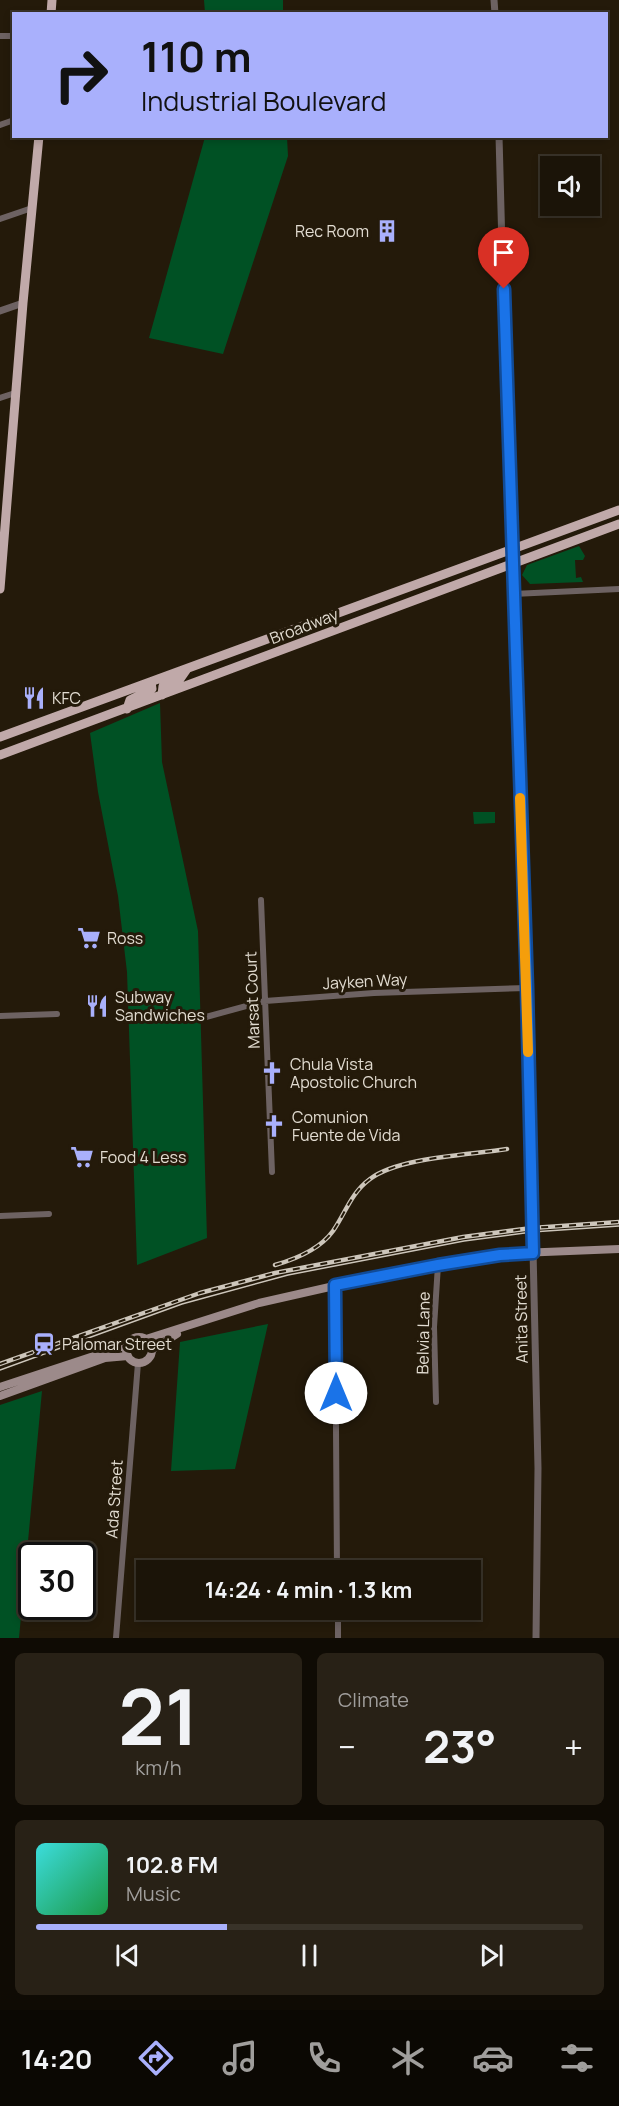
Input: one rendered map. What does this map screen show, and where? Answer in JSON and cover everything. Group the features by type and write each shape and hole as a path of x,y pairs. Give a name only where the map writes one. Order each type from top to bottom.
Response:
{"main road":[{"path":"0,589 4,478 15,393 39,138"},
{"name":"Broadway","path":"0,738 619,510"},
{"name":"Broadway","path":"0,755 619,524"},
{"path":"304,626 309,640"},
{"path":"162,695 163,686 180,679 187,669"},
{"path":"127,709 130,700 152,689 151,682"},
{"path":"0,1388 127,1345 135,1337 146,1338 185,1328 259,1303 335,1285 500,1255 619,1249"},
{"path":"152,1350 185,1328"},
{"path":"0,1396 105,1358 128,1356 138,1363 149,1358 152,1350 146,1338"},
{"path":"127,1345 128,1356"}],"street":[{"name":"Anita Street","path":"499,138 527,988 538,1468 536,1638"},
{"path":"0,219 32,208"},
{"path":"0,311 23,303"},
{"path":"0,398 15,393"},
{"path":"513,594 619,590"},
{"name":"Marsat Court","path":"261,900 272,1172"},
{"name":"Jayken Way","path":"206,1017 265,1001 374,993 527,988"},
{"path":"0,1016 57,1014"},
{"path":"0,1216 49,1214"},
{"name":"Belvia Lane","path":"436,1402 434,1328 438,1265"},
{"path":"335,1285 338,1560"},
{"name":"Ada Street","path":"117,1638 138,1363"},
{"path":"338,1620 338,1638"}],"green space":[{"path":"204,0 283,0 283,12 205,12"},
{"path":"205,138 287,138 288,156 223,354 149,338"},
{"path":"579,546 585,556 583,560 575,560 576,578 581,577 583,582 530,584 522,575 527,565"},
{"path":"160,703 162,762 198,931 207,1238 137,1265 127,972 118,896 98,792 90,733"},
{"path":"473,812 495,812 495,823 474,824"},
{"path":"268,1324 235,1469 171,1471 180,1342"},
{"path":"42,1391 28,1542 18,1542 18,1620 21,1620 19,1638 0,1638 0,1405"}],"tram line":[{"path":"0,1370 182,1304 288,1275 464,1241 532,1232 619,1226"}],"railway":[{"path":"275,1265 299,1256 328,1237 363,1184 383,1172 416,1161 507,1149"},
{"path":"0,1364 200,1293 275,1273 463,1237 532,1228 619,1222"}],"slow traffic":[{"path":"520,798 528,1052"}],"place":[{"name":"Rec Room","path":"387,231"},
{"name":"KFC","path":"34,698"},
{"name":"Ross","path":"89,938"},
{"name":"Subway Sandwiches","path":"97,1006"},
{"name":"Chula Vista Apostolic Church","path":"272,1073"},
{"name":"Comunion Fuente de Vida","path":"274,1126"},
{"name":"Food 4 Less","path":"82,1157"},
{"name":"Palomar Street","path":"44,1344"}],"route":[{"path":"336,1393 335,1285 438,1265 500,1255 533,1253 527,988 504,289"}]}
